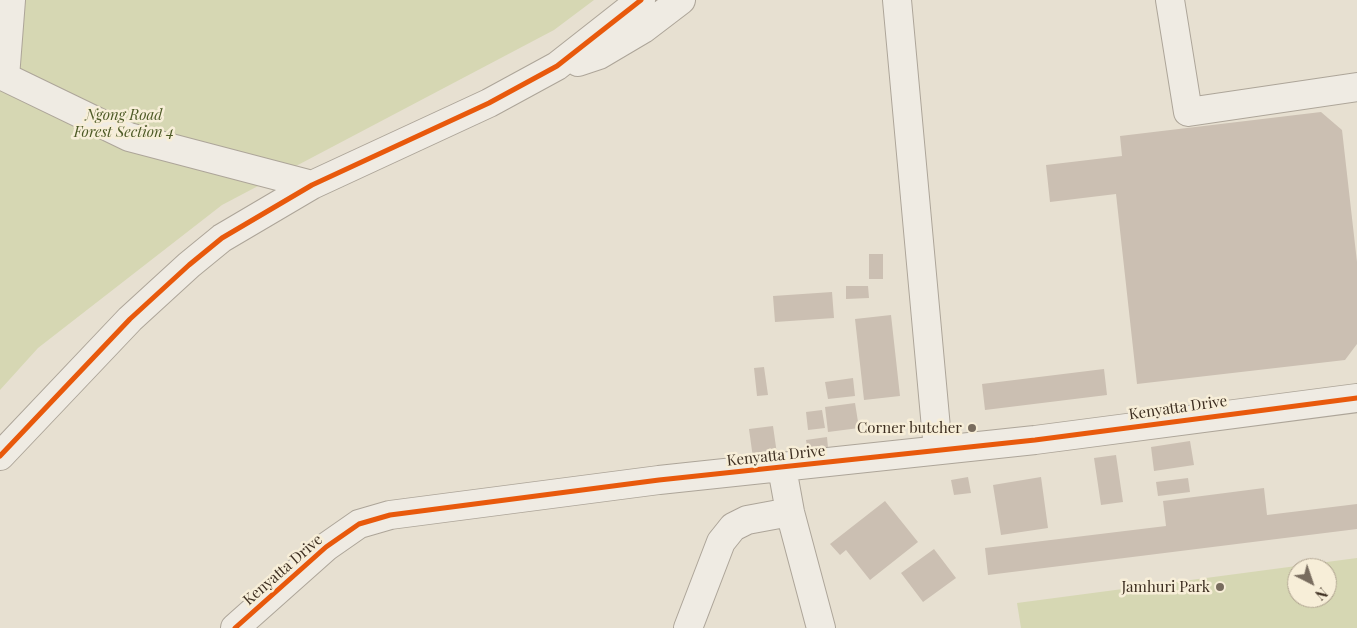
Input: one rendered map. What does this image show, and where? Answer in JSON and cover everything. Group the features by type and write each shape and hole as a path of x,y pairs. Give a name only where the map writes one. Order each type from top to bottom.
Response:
{"street":[{"path":"11,0 2,78 129,137 312,185"},
{"path":"0,456 130,318 188,265 222,238 312,185 489,103 557,66 641,0"},
{"path":"557,66 589,59 598,55 643,29 681,0"},
{"path":"897,0 938,450"},
{"path":"1170,0 1188,112 1357,87"},
{"name":"Kenyatta Drive","path":"235,628 326,547 358,524 390,515 659,480 1035,440 1357,398"},
{"path":"782,468 790,512 821,628"},
{"path":"688,628 720,542 733,528 747,520 790,512"}],"green space":[{"name":"Ngong Road Forest Section 4","path":"0,0 594,0 554,30 222,205 38,348 0,390"},
{"name":"Jamhuri Park","path":"1357,558 1357,628 1021,628 1017,603 1287,567 1287,608 1337,608 1337,561"}],"building":[{"path":"1321,112 1342,130 1357,262 1357,344 1345,360 1137,384 1116,194 1050,202 1046,165 1122,156 1120,136"},
{"path":"869,254 883,254 883,279 869,279"},
{"path":"846,286 868,286 869,298 846,299"},
{"path":"832,292 834,318 775,322 773,296"},
{"path":"891,315 900,396 864,400 855,319"},
{"path":"764,367 768,395 757,396 754,368"},
{"path":"1104,369 1107,395 985,410 982,384"},
{"path":"853,378 855,396 828,399 825,382"},
{"path":"855,403 859,428 828,432 825,407"},
{"path":"822,410 825,428 808,430 806,412"},
{"path":"773,426 777,454 753,458 749,429"},
{"path":"827,437 828,448 808,451 806,440"},
{"path":"1190,441 1194,465 1154,471 1151,447"},
{"path":"1116,455 1123,502 1101,505 1094,458"},
{"path":"968,477 971,493 954,495 951,480"},
{"path":"1041,477 1048,528 1001,535 993,485"},
{"path":"1188,478 1190,492 1158,496 1156,482"},
{"path":"1264,488 1267,515 1357,504 1357,529 988,575 985,548 1166,526 1163,501"},
{"path":"885,501 918,542 870,580 846,550 840,555 830,544"},
{"path":"934,549 956,578 923,602 901,573"}],"cycle path":[{"path":"0,456 130,319 189,265 222,238 312,185 489,103 557,66 641,0"},
{"path":"235,628 326,547 359,524 390,515 659,480 1035,440 1357,398"}],"place":[{"name":"Corner butcher","path":"972,428"},
{"name":"Jamhuri Park","path":"1220,587"}]}
